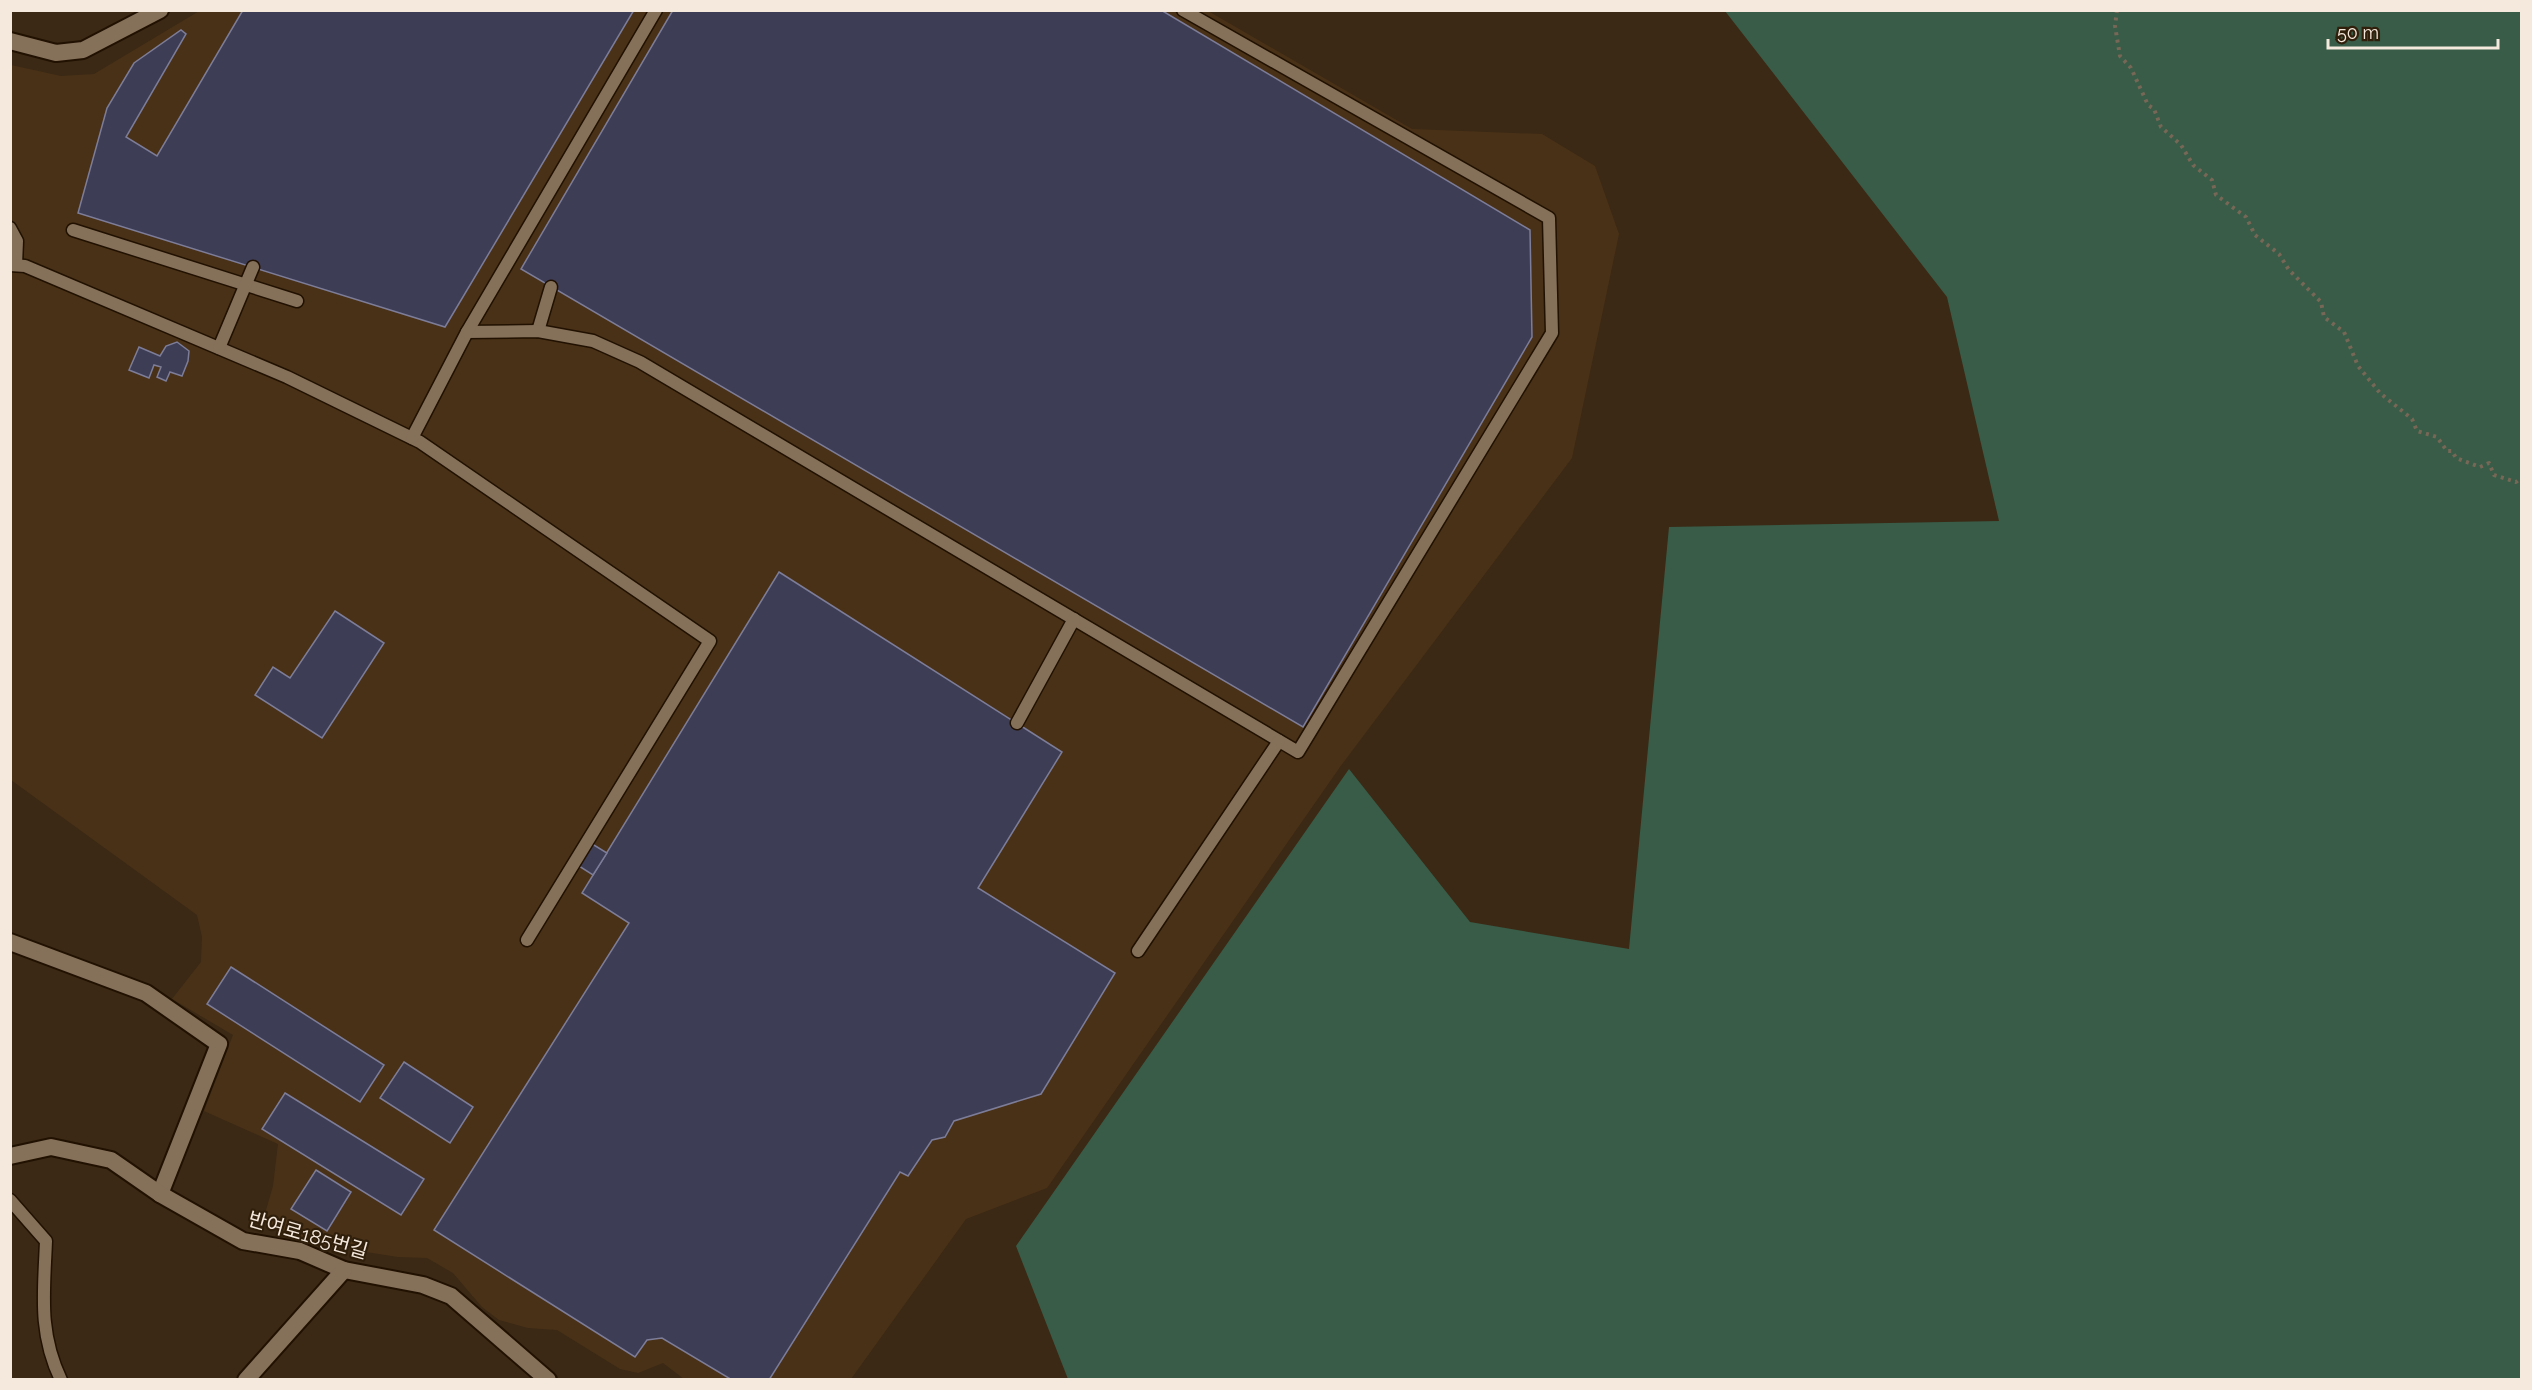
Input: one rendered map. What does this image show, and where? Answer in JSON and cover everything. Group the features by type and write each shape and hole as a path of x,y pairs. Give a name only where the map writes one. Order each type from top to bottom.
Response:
{"street":[{"path":"10,41 56,53 83,50 160,10"},
{"path":"10,942 146,993 219,1044 160,1194"},
{"name":"반여로185번길","path":"10,1156 51,1147 111,1160 160,1194 243,1241 300,1251 344,1270 423,1285 451,1296 548,1380"},
{"path":"246,1380 344,1270"}],"lane":[{"path":"412,438 467,332 656,10"},
{"path":"467,332 538,331 593,341 640,363 1299,752 1552,333 1549,218 1183,10"},
{"path":"10,228 17,241 13,265 25,266 287,377 412,438 710,641 527,940"},
{"path":"73,230 297,301"},
{"path":"219,348 253,267"},
{"path":"538,331 551,287"},
{"path":"1017,723 1074,619"},
{"path":"1138,951 1279,741"},
{"path":"10,1200 46,1241 44,1332 51,1359 61,1380"}],"path":[{"path":"2117,10 2115,26 2120,56 2131,68 2148,105 2154,109 2161,128 2181,145 2193,165 2212,180 2216,195 2246,217 2255,235 2280,254 2289,270 2321,302 2324,317 2344,332 2358,366 2380,393 2412,419 2417,431 2437,437 2446,452 2452,452 2456,458 2480,467 2489,463 2494,475 2516,482 2522,477"}],"shaded area":[{"path":"201,10 1208,11 1412,129 1542,134 1595,166 1619,234 1572,458 1340,767 1047,1188 966,1219 851,1379 684,1379 663,1363 638,1373 620,1369 557,1330 528,1328 499,1320 482,1307 453,1273 427,1258 398,1257 309,1243 262,1224 273,1186 278,1144 204,1111 233,1035 172,999 201,962 202,937 197,915 11,780 11,65 61,76 94,74"}],"green space":[{"path":"1725,11 2521,11 2521,1379 1068,1379 1016,1246 1349,769 1470,922 1629,949 1669,527 1999,521 1947,297"}],"building":[{"path":"243,10 634,10 445,327 78,213 107,108 134,63 181,30 186,34 126,137 157,156"},
{"path":"673,10 1161,10 1530,230 1532,337 1303,727 521,269"},
{"path":"177,342 189,351 182,376 170,372 166,381 157,377 161,367 154,365 149,378 129,370 139,347 160,356 166,346"},
{"path":"779,572 1062,752 978,888 1115,973 1041,1094 954,1121 945,1137 932,1140 908,1176 900,1172 769,1380 732,1380 662,1338 647,1340 635,1357 434,1230 629,923 582,893"},
{"path":"335,611 384,643 322,738 255,695 273,667 290,678"},
{"path":"584,839 607,853 593,875 571,861"},
{"path":"231,967 384,1065 360,1102 207,1004"},
{"path":"404,1062 473,1107 450,1143 380,1098"},
{"path":"285,1093 424,1179 401,1215 262,1129"},
{"path":"316,1170 351,1192 327,1231 291,1209"}]}
